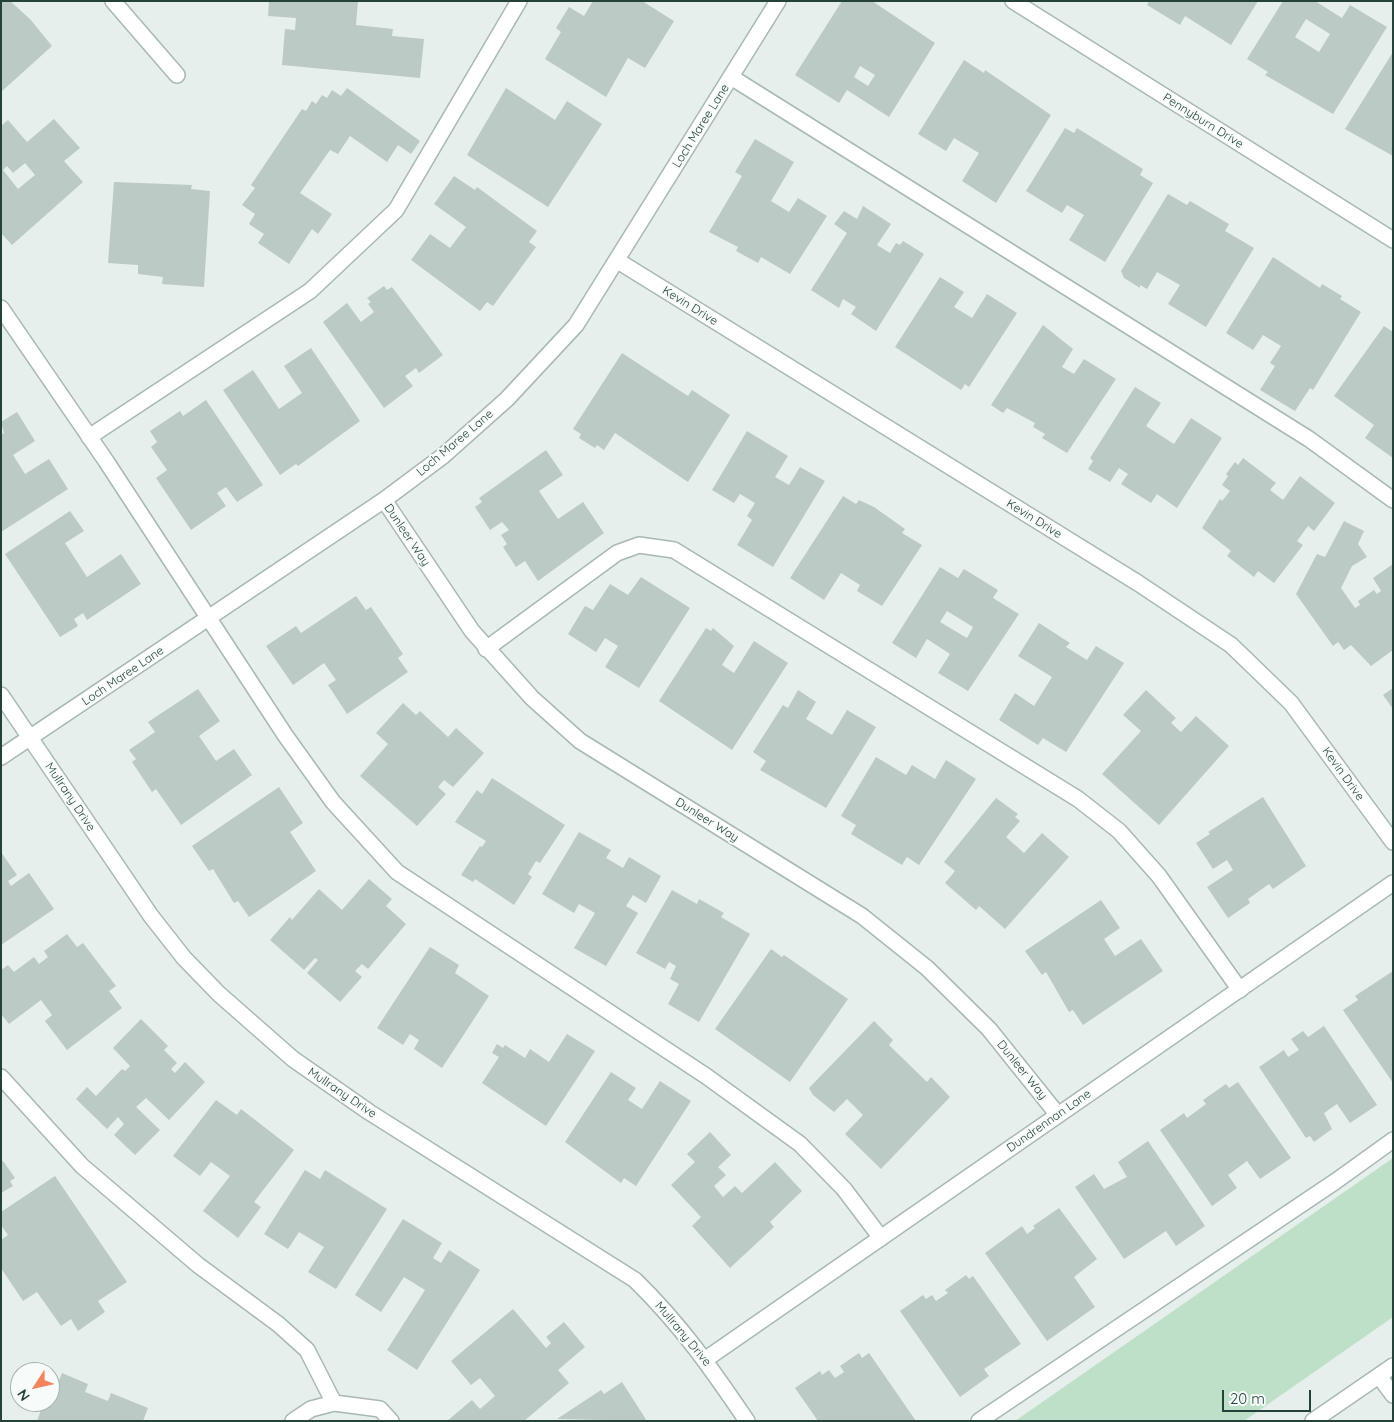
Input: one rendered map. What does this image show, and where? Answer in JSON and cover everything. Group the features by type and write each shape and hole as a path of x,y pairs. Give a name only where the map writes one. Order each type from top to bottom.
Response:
{"street":[{"path":"113,1 177,75"},
{"path":"89,437 310,291 396,210 519,1"},
{"name":"Loch Maree Lane","path":"1,757 384,500 443,456 507,399 576,325 618,261 778,1"},
{"name":"Pennyburn Drive","path":"1013,1 1393,240"},
{"path":"731,77 1308,439 1393,500"},
{"name":"Kevin Drive","path":"618,261 1138,583 1230,645 1291,703 1393,842"},
{"path":"1,308 333,802 397,872 706,1076 800,1144 844,1189 881,1238"},
{"name":"Dunleer Way","path":"384,500 486,649 532,698 580,741 862,916 927,968 989,1029 1058,1115"},
{"path":"486,649 617,553 639,545 674,550 1078,800 1112,825 1159,876 1240,990"},
{"name":"Mullrany Drive","path":"1,696 151,916 184,958 219,994 293,1059 369,1112 635,1280 669,1314 706,1359 747,1421"},
{"name":"Dundrennan Lane","path":"706,1359 1393,883"},
{"path":"1,1076 82,1166 198,1265 278,1324 307,1350 334,1403"},
{"path":"979,1421 1336,1181 1393,1140"},
{"path":"1313,1421 1393,1366"},
{"path":"1379,1376 1393,1395"},
{"path":"293,1421 311,1409 334,1403 380,1409 391,1421"}],"green space":[{"path":"1393,1158 1393,1317 1244,1421 1015,1421"}],"building":[{"path":"1,1 10,1 30,19 52,46 1,92"},
{"path":"269,1 358,1 356,25 393,29 392,36 424,39 420,78 282,65 285,29 295,30 296,18 268,16"},
{"path":"593,1 642,1 674,21 645,68 628,58 606,97 545,59 561,32 556,28 569,7 584,16"},
{"path":"842,1 872,1 935,43 889,117 847,90 839,103 795,75","holes":["860,66 875,75 868,86 854,77"]},
{"path":"1149,1 1258,1 1231,45 1185,16 1180,25 1147,5"},
{"path":"1283,1 1315,1 1342,18 1350,5 1387,27 1333,114 1265,75 1268,72 1247,59","holes":["1306,19 1330,34 1319,52 1295,37"]},
{"path":"1393,52 1393,156 1345,129"},
{"path":"964,60 984,73 985,70 1051,115 996,203 962,181 979,153 954,138 946,151 918,134"},
{"path":"347,88 420,141 411,154 398,145 387,162 350,136 338,154 330,150 300,193 332,214 318,234 312,229 289,264 258,243 264,234 249,224 255,214 242,205 255,188 251,185 302,109 306,111 312,101 316,104 322,95 327,98 332,90 341,96"},
{"path":"506,88 555,120 567,101 602,124 548,207 467,155"},
{"path":"54,119 80,148 64,161 83,182 12,245 1,233 1,126 8,120 27,142","holes":["25,163 35,175 18,189 3,170 7,166 13,173"]},
{"path":"1065,128 1074,133 1077,128 1143,169 1140,175 1153,183 1105,262 1069,240 1084,215 1067,205 1062,213 1026,191"},
{"path":"755,139 794,162 771,201 789,212 798,198 827,216 790,274 761,257 758,263 736,251 738,247 709,232 742,176 735,172"},
{"path":"454,176 475,190 477,187 537,231 529,242 536,247 493,306 487,302 480,311 411,260 430,234 450,248 466,227 434,204"},
{"path":"114,182 192,185 191,189 210,191 204,287 162,284 163,277 138,274 138,265 108,263"},
{"path":"1168,194 1187,205 1190,201 1229,224 1225,231 1254,248 1206,327 1168,304 1180,285 1157,272 1147,289 1140,285 1140,288 1124,278 1121,271"},
{"path":"863,206 891,224 877,245 890,253 896,243 900,245 903,241 924,254 876,331 851,314 856,307 843,299 839,308 811,290 847,233 834,224 844,211 857,219"},
{"path":"1273,257 1320,288 1322,284 1342,296 1340,299 1361,312 1313,390 1310,388 1295,411 1260,390 1275,366 1270,363 1281,346 1263,335 1253,350 1226,333"},
{"path":"940,277 964,292 954,307 972,318 987,294 1017,313 969,387 965,384 961,390 895,347"},
{"path":"384,286 387,290 392,287 443,355 419,373 416,368 405,376 413,386 384,408 323,322 347,303 361,322 374,312 368,304 371,302 367,298"},
{"path":"1043,325 1073,349 1062,367 1074,374 1084,359 1116,379 1067,453 1042,438 1045,434 1033,427 1035,423 1007,408 1003,413 991,405"},
{"path":"1384,326 1393,332 1393,458 1365,438 1374,425 1334,396"},
{"path":"311,348 360,421 298,466 296,464 280,475 223,390 253,370 279,409 302,393 284,366"},
{"path":"622,353 688,396 692,390 730,415 688,482 615,433 604,450 597,445 595,448 579,438 581,434 573,429"},
{"path":"1135,387 1161,403 1146,426 1174,444 1191,418 1222,438 1177,508 1157,494 1151,503 1121,484 1128,474 1119,468 1110,482 1088,469 1093,461 1090,458"},
{"path":"206,400 263,485 237,502 226,487 217,493 226,506 191,530 156,478 167,470 151,447 157,442 150,431 180,411 183,416"},
{"path":"17,412 35,441 13,455 25,474 49,459 68,489 1,532 1,435 4,433 1,422"},
{"path":"747,431 788,456 775,477 789,485 800,467 825,481 773,567 737,545 752,520 747,516 755,503 740,494 734,503 712,490"},
{"path":"546,450 563,475 539,491 558,519 583,502 604,533 538,581 525,561 516,567 503,547 507,544 501,535 509,530 502,522 490,530 475,507 482,502 479,498"},
{"path":"1243,458 1276,483 1270,490 1283,500 1300,476 1335,503 1314,531 1308,526 1297,541 1303,545 1274,583 1258,571 1254,577 1227,556 1231,551 1202,528 1220,499 1222,501 1230,491 1222,485 1228,476 1226,474 1235,462 1238,465"},
{"path":"843,496 856,504 859,500 874,507 905,529 902,533 922,545 882,606 857,591 860,585 841,573 824,600 790,578"},
{"path":"70,511 84,531 65,543 87,577 121,554 141,584 87,620 83,613 74,619 78,626 60,637 5,554"},
{"path":"1344,521 1364,531 1358,544 1367,557 1352,566 1341,588 1355,608 1360,605 1358,601 1374,590 1377,594 1381,591 1373,578 1393,564 1393,650 1371,666 1351,645 1344,650 1338,642 1333,646 1296,594 1317,554 1325,557"},
{"path":"940,567 958,578 964,569 998,590 993,598 1019,614 968,691 938,673 950,654 927,639 916,658 892,643","holes":["947,611 973,627 967,638 940,622"]},
{"path":"641,577 690,608 639,688 605,667 618,646 605,638 596,652 568,634 585,606 593,610 610,584 628,595"},
{"path":"356,596 366,610 371,607 403,654 398,658 408,672 347,714 328,685 336,680 324,663 293,685 266,646 296,626 301,633"},
{"path":"1039,623 1070,643 1066,647 1087,660 1096,646 1124,663 1066,752 1043,738 1038,745 999,720 1015,693 1034,706 1052,677 1018,656"},
{"path":"706,628 711,631 713,628 734,646 722,665 734,673 754,641 788,663 732,750 659,701"},
{"path":"1393,688 1393,709 1383,695"},
{"path":"198,689 220,721 199,736 216,761 234,749 252,775 181,825 156,789 152,792 132,762 136,759 129,750 155,732 148,722"},
{"path":"798,690 816,702 806,719 832,735 847,710 876,727 826,808 760,770 766,761 753,752 783,705 788,708"},
{"path":"1146,690 1176,718 1171,723 1181,732 1196,716 1229,746 1159,825 1102,774 1141,731 1123,715"},
{"path":"403,703 416,715 420,711 448,737 456,728 484,753 453,787 444,780 438,787 446,794 417,826 360,776 388,744 376,733"},
{"path":"876,757 906,775 912,765 935,779 946,760 976,779 919,865 907,857 902,865 851,834 856,825 841,816"},
{"path":"492,778 565,825 540,863 536,861 528,874 532,877 514,905 475,879 473,882 461,875 480,846 482,847 486,841 455,822 477,790 482,794"},
{"path":"279,787 303,823 290,832 316,871 249,917 238,901 234,903 213,869 209,871 192,846"},
{"path":"1263,797 1306,866 1273,889 1269,884 1248,899 1250,903 1228,918 1207,887 1233,870 1227,860 1213,869 1196,843 1210,834 1208,832"},
{"path":"996,798 1018,814 1015,817 1020,821 1006,837 1024,853 1042,833 1069,857 1005,929 979,906 976,910 945,883 955,871 944,862"},
{"path":"579,832 611,850 606,858 623,868 629,857 661,876 646,903 633,895 626,906 638,913 606,966 574,948 595,913 579,904 574,913 542,894"},
{"path":"1,852 17,875 8,881 11,886 29,873 54,909 1,945"},
{"path":"369,879 392,899 386,906 406,924 368,969 362,964 355,971 362,977 340,1002 307,973 318,960 315,958 304,970 270,940 290,917 292,920 319,889 342,910"},
{"path":"672,890 697,904 699,899 724,913 721,917 750,934 699,1022 668,1004 679,984 670,979 676,966 669,962 665,969 636,953"},
{"path":"1101,900 1120,928 1104,939 1115,956 1141,939 1163,971 1083,1025 1073,1010 1069,1012 1046,972 1042,975 1025,951"},
{"path":"67,934 77,947 83,943 116,986 109,991 122,1008 67,1050 45,1021 52,1015 41,1000 9,1024 1,1014 1,970 8,965 14,972 34,957 39,964 48,957 44,951"},
{"path":"430,947 459,965 455,973 489,996 442,1068 414,1049 419,1040 410,1034 403,1045 377,1028"},
{"path":"771,949 782,957 784,955 848,999 790,1082 715,1029"},
{"path":"1393,971 1393,1083 1343,1010 1358,1000 1355,996"},
{"path":"141,1019 168,1046 164,1050 177,1063 171,1069 175,1073 185,1062 205,1082 169,1120 146,1098 136,1107 160,1130 135,1155 114,1135 124,1124 118,1117 107,1129 76,1099 87,1087 96,1096 122,1069 125,1071 130,1066 113,1048"},
{"path":"874,1021 893,1040 889,1045 927,1082 931,1077 950,1097 881,1169 845,1134 863,1115 847,1099 834,1112 813,1095 809,1088"},
{"path":"1324,1026 1377,1105 1350,1123 1337,1104 1324,1113 1332,1129 1314,1142 1310,1136 1306,1138 1259,1067 1284,1050 1288,1057 1299,1050 1291,1039 1303,1031 1308,1037"},
{"path":"567,1034 595,1051 546,1126 482,1083 499,1057 492,1053 497,1044 503,1048 505,1045 525,1058 530,1049 549,1062"},
{"path":"611,1072 636,1088 628,1100 642,1109 660,1081 691,1101 636,1186 624,1178 621,1183 565,1142"},
{"path":"1238,1082 1291,1158 1260,1179 1247,1161 1228,1175 1237,1188 1212,1206 1160,1130 1184,1113 1187,1118 1206,1104 1203,1100 1226,1084 1229,1088"},
{"path":"216,1100 237,1115 241,1109 294,1150 254,1202 261,1207 238,1238 203,1211 230,1176 211,1162 200,1176 173,1156"},
{"path":"710,1132 731,1155 718,1167 726,1175 714,1186 723,1197 735,1186 742,1193 775,1162 802,1191 770,1222 774,1227 730,1268 692,1226 701,1217 671,1185 695,1162 687,1154"},
{"path":"1148,1141 1205,1226 1176,1246 1166,1231 1124,1259 1075,1187 1094,1174 1104,1189 1127,1177 1118,1162"},
{"path":"3,1161 15,1178 10,1181 13,1186 1,1193 1,1162"},
{"path":"305,1170 320,1179 325,1170 387,1209 336,1289 308,1272 324,1247 299,1232 288,1249 264,1234"},
{"path":"55,1176 127,1282 98,1301 105,1312 78,1331 71,1319 61,1326 37,1292 23,1301 1,1268 1,1240 8,1235 1,1225 1,1212"},
{"path":"1059,1208 1097,1259 1074,1277 1095,1307 1047,1341 985,1253 1022,1226 1027,1234 1035,1228 1033,1226"},
{"path":"403,1219 442,1243 433,1258 441,1263 449,1250 480,1270 417,1370 387,1350 425,1290 404,1277 381,1312 355,1295"},
{"path":"966,1275 969,1279 973,1276 1021,1344 984,1369 989,1376 960,1397 900,1311 923,1295 926,1299 932,1295 936,1301 948,1293 945,1290"},
{"path":"513,1309 546,1348 551,1343 546,1337 564,1322 585,1347 558,1370 569,1383 524,1421 447,1421 472,1400 480,1409 495,1396 480,1378 471,1385 451,1361"},
{"path":"859,1353 862,1358 869,1353 916,1421 818,1421 795,1388 820,1371 822,1375 829,1370 835,1378 844,1372 840,1366"},
{"path":"62,1373 88,1384 85,1392 108,1401 111,1393 148,1408 143,1421 37,1421 40,1412 60,1412 60,1378"},
{"path":"622,1382 647,1421 557,1419 601,1390 604,1394"}]}
